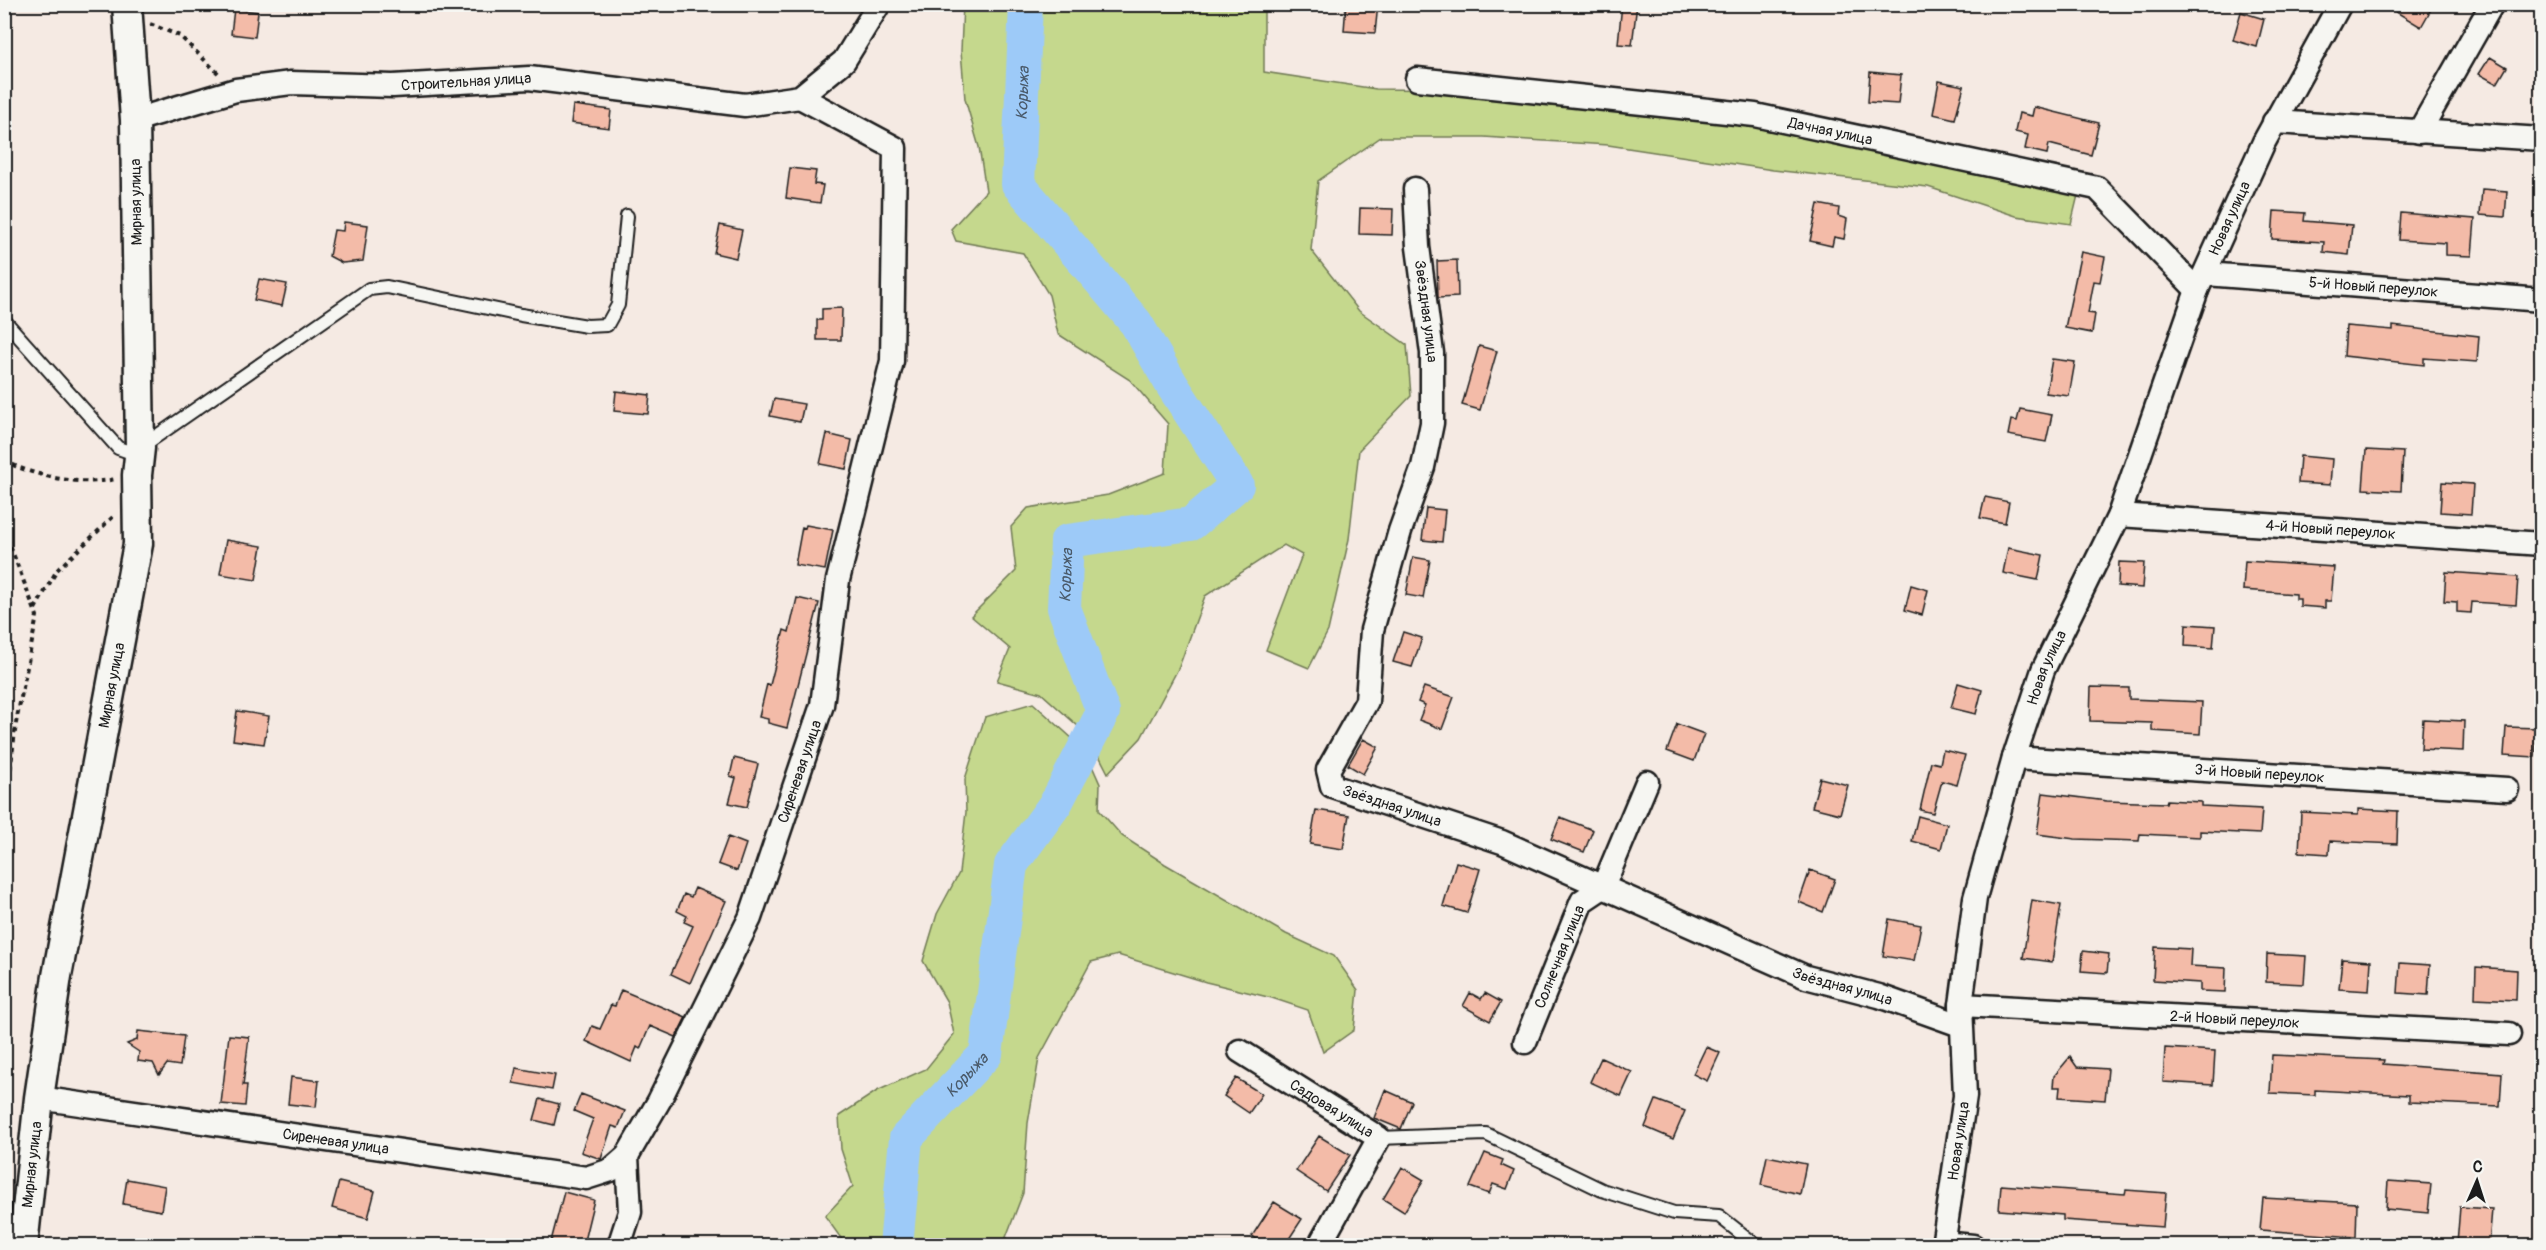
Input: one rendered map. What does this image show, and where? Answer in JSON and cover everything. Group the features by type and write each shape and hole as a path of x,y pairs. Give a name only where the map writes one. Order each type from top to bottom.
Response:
{"street":[{"path":"800,97 844,61 879,4"},
{"name":"Новая улица","path":"1943,1244 1965,1096 1960,1015 1975,898 2014,758 2043,670 2120,515 2202,282 2274,122 2340,4"},
{"path":"2419,132 2492,4"},
{"name":"Мирная улица","path":"23,1245 39,1098 57,976 138,543 135,120 127,10"},
{"name":"Строительная улица","path":"135,120 236,90 291,83 393,86 529,78 745,105 800,97"},
{"name":"Дачная улица","path":"1418,79 1755,115 2097,188 2202,282"},
{"name":"Сиреневая улица","path":"39,1098 586,1178 612,1170 627,1156 659,1101 750,918 822,705 838,580 892,361 895,148 800,97"},
{"path":"2274,122 2541,140"},
{"name":"Звёздная улица","path":"1415,189 1418,247 1432,353 1432,423 1423,467 1400,531 1372,630 1367,701 1328,770 1332,786 1502,842 1806,977 1960,1015"},
{"name":"5-й Новый переулок","path":"2202,282 2541,300"},
{"name":"4-й Новый переулок","path":"2120,515 2541,544"},
{"name":"3-й Новый переулок","path":"2014,758 2507,789"},
{"path":"1603,887 1647,782"},
{"name":"Солнечная улица","path":"1525,1042 1581,900 1603,887"},
{"name":"2-й Новый переулок","path":"1960,1015 2509,1034"},
{"name":"Садовая улица","path":"1240,1051 1379,1138 1319,1245"},
{"path":"619,1245 630,1212 627,1156"},
{"path":"1943,1244 1972,1245"}],"lane":[{"path":"4,320 118,448 139,468 369,289 387,286 521,315 587,326 607,326 618,305 627,216"},
{"path":"1379,1138 1486,1134 1602,1190 1674,1213 1719,1216 1757,1245"}],"path":[{"path":"127,10 180,36 236,90"},
{"path":"4,461 21,469 62,480 106,481 139,468"},
{"path":"34,610 57,570 139,468"},
{"path":"4,531 37,616 16,723 4,822"}],"green space":[{"path":"963,4 1264,5 1264,72 1376,89 1466,90 1668,106 2078,195 2071,224 2016,216 1928,187 1773,170 1608,145 1484,137 1381,137 1318,181 1311,250 1359,311 1407,345 1411,396 1359,450 1349,539 1328,631 1309,668 1266,650 1302,555 1284,545 1205,596 1179,667 1141,738 1108,773 1089,736 1041,693 997,681 1010,649 971,616 1016,571 1011,527 1028,508 1108,495 1165,473 1168,424 1130,380 1058,334 1049,295 1023,253 956,241 951,229 986,191 979,147 965,99 961,51"},
{"path":"1033,703 1085,750 1100,784 1099,810 1122,836 1165,864 1286,934 1334,956 1358,990 1354,1030 1323,1052 1308,1010 1118,955 1091,962 1039,1058 1028,1123 1023,1193 1003,1245 841,1245 843,1241 825,1216 853,1186 841,1149 839,1116 877,1091 926,1069 954,1034 947,1002 923,961 937,914 959,873 966,812 965,779 985,717"}],"building":[{"path":"1346,4 1378,4 1375,33 1344,31"},
{"path":"1622,4 1637,4 1632,45 1618,44"},
{"path":"2383,4 2434,4 2421,27"},
{"path":"234,9 258,12 255,37 231,34"},
{"path":"2241,12 2264,19 2257,47 2233,40"},
{"path":"2490,57 2507,67 2497,84 2479,74"},
{"path":"1870,72 1901,75 1898,104 1868,102"},
{"path":"1939,81 1964,86 1955,119 1933,114"},
{"path":"573,105 611,110 609,128 571,123"},
{"path":"2034,107 2099,123 2091,155 2049,144 2047,154 2025,149 2028,135 2015,132 2019,113 2032,116"},
{"path":"790,168 816,171 814,184 823,185 820,203 786,198"},
{"path":"2482,189 2507,191 2505,217 2480,215"},
{"path":"1818,204 1839,208 1838,216 1847,219 1844,239 1834,237 1832,246 1810,241"},
{"path":"1360,208 1393,209 1392,235 1359,234"},
{"path":"2274,211 2305,213 2304,221 2352,225 2349,255 2323,252 2324,242 2272,239"},
{"path":"2401,213 2475,219 2472,256 2446,255 2446,243 2399,240"},
{"path":"344,222 368,225 363,261 342,263 329,256 334,230 343,231"},
{"path":"720,225 742,230 736,258 714,253"},
{"path":"2081,252 2105,257 2100,282 2094,281 2088,313 2095,314 2092,333 2065,328"},
{"path":"1457,260 1458,297 1438,298 1437,261"},
{"path":"259,279 287,284 282,306 254,300"},
{"path":"842,308 841,340 817,340 817,320 822,320 822,309"},
{"path":"2346,326 2393,330 2393,326 2479,336 2477,362 2424,358 2424,365 2344,356"},
{"path":"1479,346 1497,351 1480,410 1462,405"},
{"path":"2052,359 2075,362 2069,396 2046,393"},
{"path":"616,391 650,395 648,414 614,411"},
{"path":"774,399 804,404 800,422 770,416"},
{"path":"2020,409 2052,415 2046,442 2008,435 2011,420 2017,421"},
{"path":"827,434 852,440 846,469 820,464"},
{"path":"2366,450 2403,452 2401,491 2363,489"},
{"path":"2300,456 2332,459 2330,485 2298,483"},
{"path":"2442,482 2473,484 2471,514 2440,512"},
{"path":"1985,497 2009,502 2005,523 1980,518"},
{"path":"1426,508 1445,510 1442,542 1422,540"},
{"path":"806,525 833,530 825,570 795,565 802,527 805,528"},
{"path":"226,540 262,546 256,580 220,574"},
{"path":"2008,548 2043,555 2038,580 2003,573"},
{"path":"1413,557 1430,560 1423,598 1406,595"},
{"path":"2245,561 2334,567 2331,601 2325,601 2325,608 2300,606 2300,599 2296,599 2296,594 2243,590"},
{"path":"2119,562 2144,563 2142,588 2118,586"},
{"path":"2446,572 2518,577 2516,605 2472,602 2471,613 2457,612 2457,602 2444,601"},
{"path":"1911,585 1928,590 1922,615 1905,610"},
{"path":"797,598 819,603 787,728 768,723 768,719 759,717 784,630 789,632"},
{"path":"2186,624 2215,626 2213,648 2185,646"},
{"path":"1403,632 1422,638 1412,667 1393,662"},
{"path":"1958,683 1982,690 1976,714 1951,708"},
{"path":"1424,687 1454,697 1442,729 1419,720 1425,705 1418,702"},
{"path":"2091,687 2129,688 2129,699 2202,702 2200,734 2152,731 2152,723 2090,721"},
{"path":"237,711 269,716 264,744 233,740"},
{"path":"2423,719 2464,721 2463,751 2421,749"},
{"path":"1677,724 1704,734 1694,761 1667,751"},
{"path":"2506,727 2537,728 2535,757 2504,755"},
{"path":"1363,739 1378,747 1363,774 1348,765"},
{"path":"1943,750 1965,755 1957,785 1942,781 1933,813 1920,810 1931,762 1940,764"},
{"path":"734,758 758,764 747,807 729,803 736,778 730,776"},
{"path":"1820,778 1848,785 1840,814 1812,807"},
{"path":"2043,793 2107,801 2166,803 2167,800 2201,802 2201,806 2262,809 2260,834 2200,831 2200,837 2140,834 2139,841 2075,839 2037,834"},
{"path":"2358,809 2398,811 2397,844 2330,841 2329,854 2299,852 2301,812 2358,815"},
{"path":"1316,810 1349,815 1343,849 1310,844"},
{"path":"1918,816 1947,824 1941,849 1912,841"},
{"path":"1560,817 1593,830 1584,852 1551,839"},
{"path":"728,837 746,844 737,871 718,864"},
{"path":"1456,862 1480,869 1467,913 1443,906"},
{"path":"1810,870 1835,879 1823,912 1799,902"},
{"path":"695,888 726,901 690,983 671,974 693,926 684,922 687,916 677,911 684,894 691,897"},
{"path":"2032,900 2061,905 2052,962 2023,958"},
{"path":"1889,919 1921,925 1914,961 1883,956"},
{"path":"2155,947 2191,949 2190,966 2226,968 2225,992 2200,991 2200,983 2153,980"},
{"path":"2083,951 2109,954 2107,973 2081,971"},
{"path":"2267,954 2306,956 2304,984 2266,982"},
{"path":"2342,959 2371,961 2369,991 2339,989"},
{"path":"2400,963 2430,965 2428,995 2398,993"},
{"path":"2476,967 2517,970 2516,1000 2475,998"},
{"path":"621,990 686,1017 676,1037 650,1026 640,1049 637,1047 631,1062 586,1041 592,1026 600,1029 611,1005 615,1006"},
{"path":"1470,993 1481,999 1485,993 1501,1002 1490,1021 1463,1006"},
{"path":"138,1031 184,1036 180,1066 167,1064 159,1075 153,1063 138,1061 139,1052 127,1044 137,1040"},
{"path":"229,1035 249,1037 243,1085 247,1085 245,1106 221,1104"},
{"path":"1706,1047 1720,1053 1707,1081 1693,1074"},
{"path":"2165,1048 2215,1051 2213,1085 2163,1082"},
{"path":"2272,1055 2384,1060 2383,1064 2502,1073 2500,1106 2409,1102 2409,1095 2315,1090 2315,1095 2270,1093"},
{"path":"2070,1057 2077,1067 2108,1069 2105,1100 2059,1097 2060,1087 2053,1087 2054,1076"},
{"path":"1601,1058 1632,1072 1621,1096 1590,1082"},
{"path":"516,1068 555,1075 552,1090 513,1083"},
{"path":"291,1077 319,1081 316,1107 288,1104"},
{"path":"1236,1078 1262,1094 1249,1113 1224,1096"},
{"path":"1385,1090 1412,1102 1401,1129 1374,1118"},
{"path":"581,1094 625,1111 618,1128 612,1126 601,1159 581,1152 593,1119 574,1111"},
{"path":"540,1099 559,1104 554,1125 534,1120"},
{"path":"1656,1100 1685,1111 1673,1139 1645,1127"},
{"path":"1319,1136 1350,1155 1326,1191 1296,1171"},
{"path":"1485,1153 1503,1160 1501,1165 1514,1171 1507,1189 1493,1184 1489,1194 1470,1187"},
{"path":"1767,1156 1806,1164 1800,1194 1761,1185"},
{"path":"1402,1167 1424,1180 1404,1212 1383,1199"},
{"path":"127,1179 165,1186 161,1211 123,1204"},
{"path":"2388,1181 2431,1184 2428,1213 2386,1209"},
{"path":"339,1182 375,1191 368,1218 332,1208"},
{"path":"2001,1185 2125,1194 2126,1190 2166,1193 2163,1227 2063,1220 2063,1215 1999,1210"},
{"path":"564,1192 594,1200 583,1245 550,1245"},
{"path":"2263,1198 2357,1203 2356,1237 2260,1230"},
{"path":"1274,1202 1302,1219 1285,1245 1267,1245 1252,1236"},
{"path":"2460,1207 2492,1209 2489,1245 2457,1244"}],"waterway":[{"name":"Корыжа","path":"896,1246 906,1138 986,1054 1011,865 1056,803 1103,712 1064,608 1067,541 1191,524 1237,485 1172,385 1136,323 1018,184 1026,4"}]}
